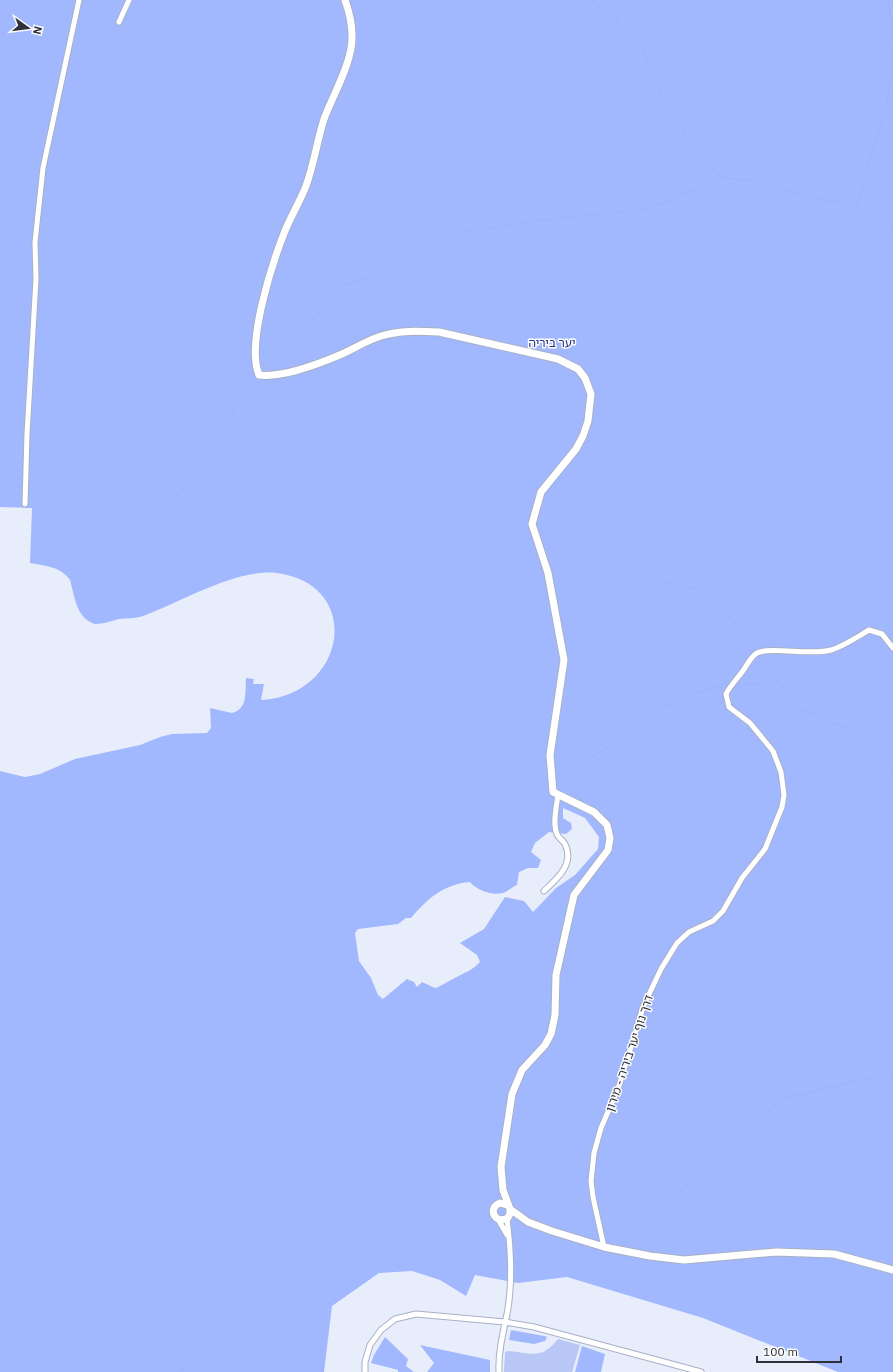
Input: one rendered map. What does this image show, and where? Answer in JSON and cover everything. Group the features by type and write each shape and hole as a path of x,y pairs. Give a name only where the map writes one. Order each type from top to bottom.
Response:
{"main road":[{"path":"345,0 352,37 348,60 324,121 315,160 305,188 283,235 270,274 256,335 255,366 259,375 269,376 284,373 340,355 380,336 400,331 439,332 558,359 578,369 585,378 592,401 583,436 576,450 541,492 532,524 548,573 564,660 550,755 553,792 594,812 607,825 610,838 608,850 574,895 556,975 555,1015 551,1034 545,1045 522,1070 513,1089 501,1167 502,1190 508,1218"},
{"path":"528,1222 506,1206 495,1206 493,1212 498,1219 508,1218 528,1222 604,1247 650,1256 684,1260 776,1252 834,1254 893,1270"}],"street":[{"path":"26,504 27,434 36,279 35,242 39,194 42,168 79,0"},
{"path":"119,22 129,0"},
{"name":"דרך נוף יער ביריה - מירון","path":"604,1247 591,1181 594,1153 601,1128 619,1086 643,1007 661,969 677,943 689,932 713,921 723,911 742,878 765,849 782,807 784,795 781,772 773,751 750,723 729,707 726,694 729,687 743,672 752,658 757,653 764,651 803,653 831,650 870,630 882,634 893,648"},
{"path":"544,891 562,874 566,865 567,854 565,843 557,835 555,824 558,794"},
{"path":"499,1372 511,1265 508,1218"},
{"path":"498,1219 509,1237"},
{"path":"365,1372 365,1362 370,1346 381,1330 395,1320 416,1314 505,1322 563,1334 639,1357 698,1372"}],"shaded area":[{"path":"558,1339 580,1345 572,1372 504,1372 505,1352 508,1351 530,1354 541,1353 552,1346"}],"green space":[{"name":"יער ביריה","path":"0,0 893,0 893,1372 838,1372 703,1318 567,1277 518,1283 475,1275 466,1296 440,1280 412,1271 379,1273 332,1306 324,1372 0,1372 0,771 25,777 40,774 75,759 140,745 172,734 207,733 211,728 210,708 232,713 241,708 245,699 246,678 254,679 253,684 264,684 261,700 290,694 312,680 327,661 334,640 333,617 324,597 305,582 277,573 261,573 227,581 209,587 143,616 95,624 84,617 80,612 70,580 66,575 52,567 30,563 32,508 0,507","holes":["563,808 585,818 599,837 598,849 575,875 556,888 533,912 524,901 505,897 484,929 460,943 477,955 480,962 474,968 435,988 422,982 417,987 414,982 407,979 383,999 378,995 371,978 359,961 355,933 358,929 398,924 406,918 411,918 423,905 444,889 461,883 470,882 476,888 489,893 499,894 505,892 517,885 519,872 528,868 538,868 541,860 531,852 535,843 549,832 566,834 572,829 571,823 563,818"]},
{"path":"511,1330 547,1337 545,1341 534,1344 509,1340"},
{"path":"385,1337 408,1359 406,1366 414,1372 398,1372 398,1370 371,1363"},
{"path":"420,1345 490,1360 490,1372 427,1372 434,1363"},
{"path":"582,1346 605,1354 601,1372 575,1372"}],"waterway":[{"path":"592,0 644,45 648,70 661,95 678,119 687,138 722,178"},
{"path":"616,20 629,0"},
{"path":"888,0 893,36"},
{"path":"857,205 888,98 893,55"},
{"path":"259,365 280,355 311,322 339,286 370,277 403,262 455,233 559,218 648,209 722,178 761,181 776,188 818,199 853,204 879,222 893,227"},
{"path":"159,529 175,497 205,464 256,372"},
{"path":"579,518 663,581 696,589 720,605 756,652"},
{"path":"758,655 800,709 855,732 876,762 893,776"},
{"path":"737,685 778,682"},
{"path":"591,757 616,743 643,715 710,688 723,687"},
{"path":"646,1231 688,1184 731,1151 756,1127 779,1100 859,1080 880,1077 893,1079"},
{"path":"177,1372 267,1323"}]}
